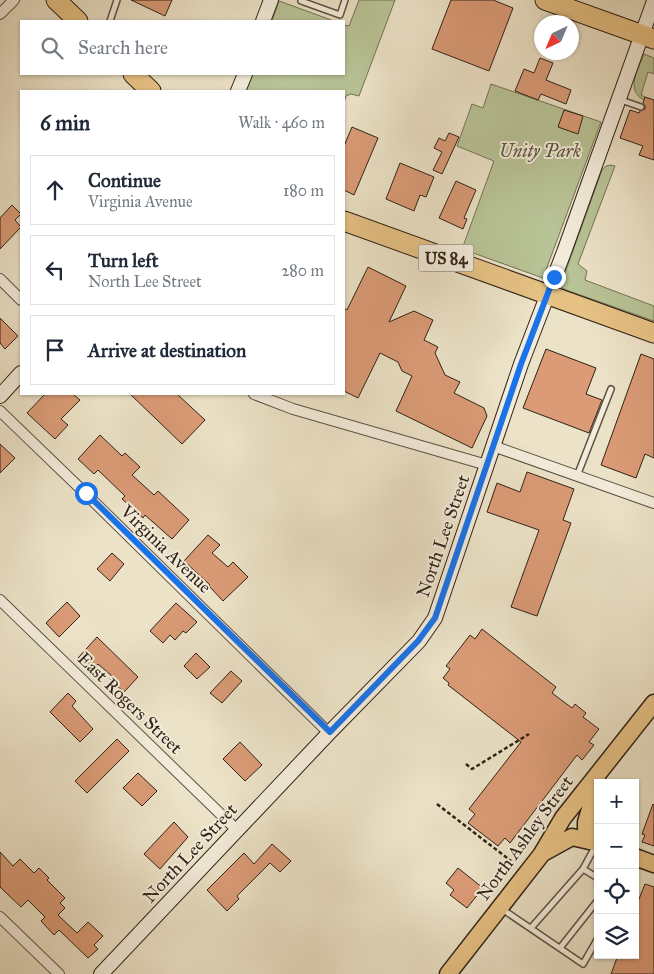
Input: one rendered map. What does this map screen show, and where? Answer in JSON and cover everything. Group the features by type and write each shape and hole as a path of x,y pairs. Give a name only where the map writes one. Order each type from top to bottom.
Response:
{"highway":[{"path":"56,0 77,20"},
{"path":"545,0 648,36"},
{"path":"134,75 150,90"},
{"name":"US 84","path":"345,221 654,333"}],"main road":[{"name":"North Ashley Street","path":"599,779 654,703"},
{"name":"North Ashley Street","path":"448,974 541,855 563,818 594,784"},
{"path":"594,795 586,829 594,839"},
{"path":"541,855 572,837 594,842"},
{"path":"639,858 654,864"}],"street":[{"path":"0,14 14,0"},
{"path":"264,20 271,0"},
{"name":"North Lee Street","path":"101,974 418,641 435,618 493,446 618,99 648,36 653,4"},
{"path":"238,90 245,75"},
{"path":"0,279 20,299"},
{"path":"0,396 20,374"},
{"path":"257,395 292,409 487,465"},
{"name":"Virginia Avenue","path":"0,411 330,732"},
{"path":"493,446 654,504"},
{"name":"East Rogers Street","path":"0,600 237,830"},
{"path":"0,917 58,974"}],"lane":[{"path":"110,20 117,0"},
{"path":"301,1 340,15 345,0"},
{"path":"618,99 641,107"},
{"path":"577,476 611,389"},
{"path":"531,928 583,869 594,849"},
{"path":"583,869 594,876"},
{"path":"560,948 594,905"},
{"path":"500,907 583,964 594,945"}],"path":[{"path":"466,764 472,769 529,734"},
{"path":"437,804 510,861"}],"green space":[{"path":"359,0 395,0 359,96 351,94 346,96 345,99 345,90 246,90 252,75 345,75 345,25 349,26"},
{"path":"279,1 331,20 272,20"},
{"path":"644,54 654,58 654,74 648,72 641,95 645,97 644,100 638,96 634,85 636,73"},
{"name":"Unity Park","path":"491,84 601,122 543,278 462,249 494,161 457,146 472,104 483,108"},
{"path":"606,166 615,166 578,264 587,271 585,280 654,306 654,321 562,288 561,284 602,170"}],"building":[{"path":"131,0 172,0 165,16"},
{"path":"451,0 493,0 513,8 489,71 432,49"},
{"path":"539,60 553,63 546,80 571,90 566,104 541,94 538,100 515,91 524,69 534,73"},
{"path":"645,97 654,100 654,160 639,155 643,146 620,138 630,110 639,113 645,109 643,103"},
{"path":"564,110 583,116 578,134 558,127"},
{"path":"352,127 378,138 354,195 345,190 345,144"},
{"path":"449,133 459,137 442,174 433,170 442,152 434,148 439,138 445,141"},
{"path":"400,163 434,177 426,197 420,195 414,211 386,199"},
{"path":"456,181 476,190 464,218 467,219 463,229 439,218"},
{"path":"12,205 20,213 15,220 20,228 0,249 0,218"},
{"path":"368,267 406,286 389,322 414,311 433,320 424,340 438,347 435,353 445,375 460,382 454,393 484,408 487,416 472,448 396,411 412,376 402,371 398,362 380,353 358,398 345,392 345,309 347,310"},
{"path":"0,318 18,336 5,349 0,343"},
{"path":"546,349 596,368 586,394 602,400 589,433 523,408"},
{"path":"641,354 654,359 654,458 645,454 636,478 601,465"},
{"path":"44,395 74,395 80,400 61,419 68,425 55,439 27,413"},
{"path":"131,395 178,395 205,420 182,444"},
{"path":"100,435 122,456 125,453 140,467 132,475 154,495 158,491 189,520 172,539 145,515 143,518 122,499 125,496 98,470 94,474 78,459"},
{"path":"0,444 15,458 0,473"},
{"path":"527,472 574,489 563,520 571,523 537,616 511,607 539,530 487,512 497,483 520,492"},
{"path":"208,535 220,545 212,553 228,567 233,562 248,577 223,601 210,585 184,561"},
{"path":"112,553 124,564 110,581 97,569"},
{"path":"67,602 80,616 59,637 46,623"},
{"path":"176,603 197,622 186,633 183,631 175,640 170,635 163,643 150,631"},
{"path":"482,629 556,687 552,693 572,708 575,704 586,713 583,717 599,729 589,742 594,745 582,760 577,755 510,843 505,838 498,846 468,823 475,814 469,809 521,742 448,685 449,683 443,678 450,669 446,666 470,635 475,639"},
{"path":"97,637 138,677 124,692 110,680 113,677 98,664 92,671 78,658"},
{"path":"196,653 210,667 197,679 184,666"},
{"path":"231,671 242,681 222,703 210,693"},
{"path":"68,693 76,701 72,706 93,729 80,742 50,712"},
{"path":"117,739 129,751 87,793 75,781"},
{"path":"240,742 262,765 245,781 223,759"},
{"path":"138,773 157,791 142,806 123,788"},
{"path":"653,804 654,846 642,842 645,835 642,834"},
{"path":"174,822 188,837 160,869 144,854"},
{"path":"272,844 291,861 280,872 270,863 237,896 239,899 227,911 207,890 244,853 254,864"},
{"path":"0,852 13,866 20,859 34,873 39,868 49,878 47,880 65,898 60,903 65,908 58,915 77,933 88,922 103,936 94,945 98,949 88,958 59,930 54,935 41,921 45,917 28,900 21,907 0,887"},
{"path":"458,868 483,888 467,908 450,895 454,890 446,883"},
{"path":"645,884 654,887 654,974 611,974 617,959 639,959 639,899"}],"route":[{"path":"86,493 330,732 409,651 435,618 521,364 554,277"}]}
